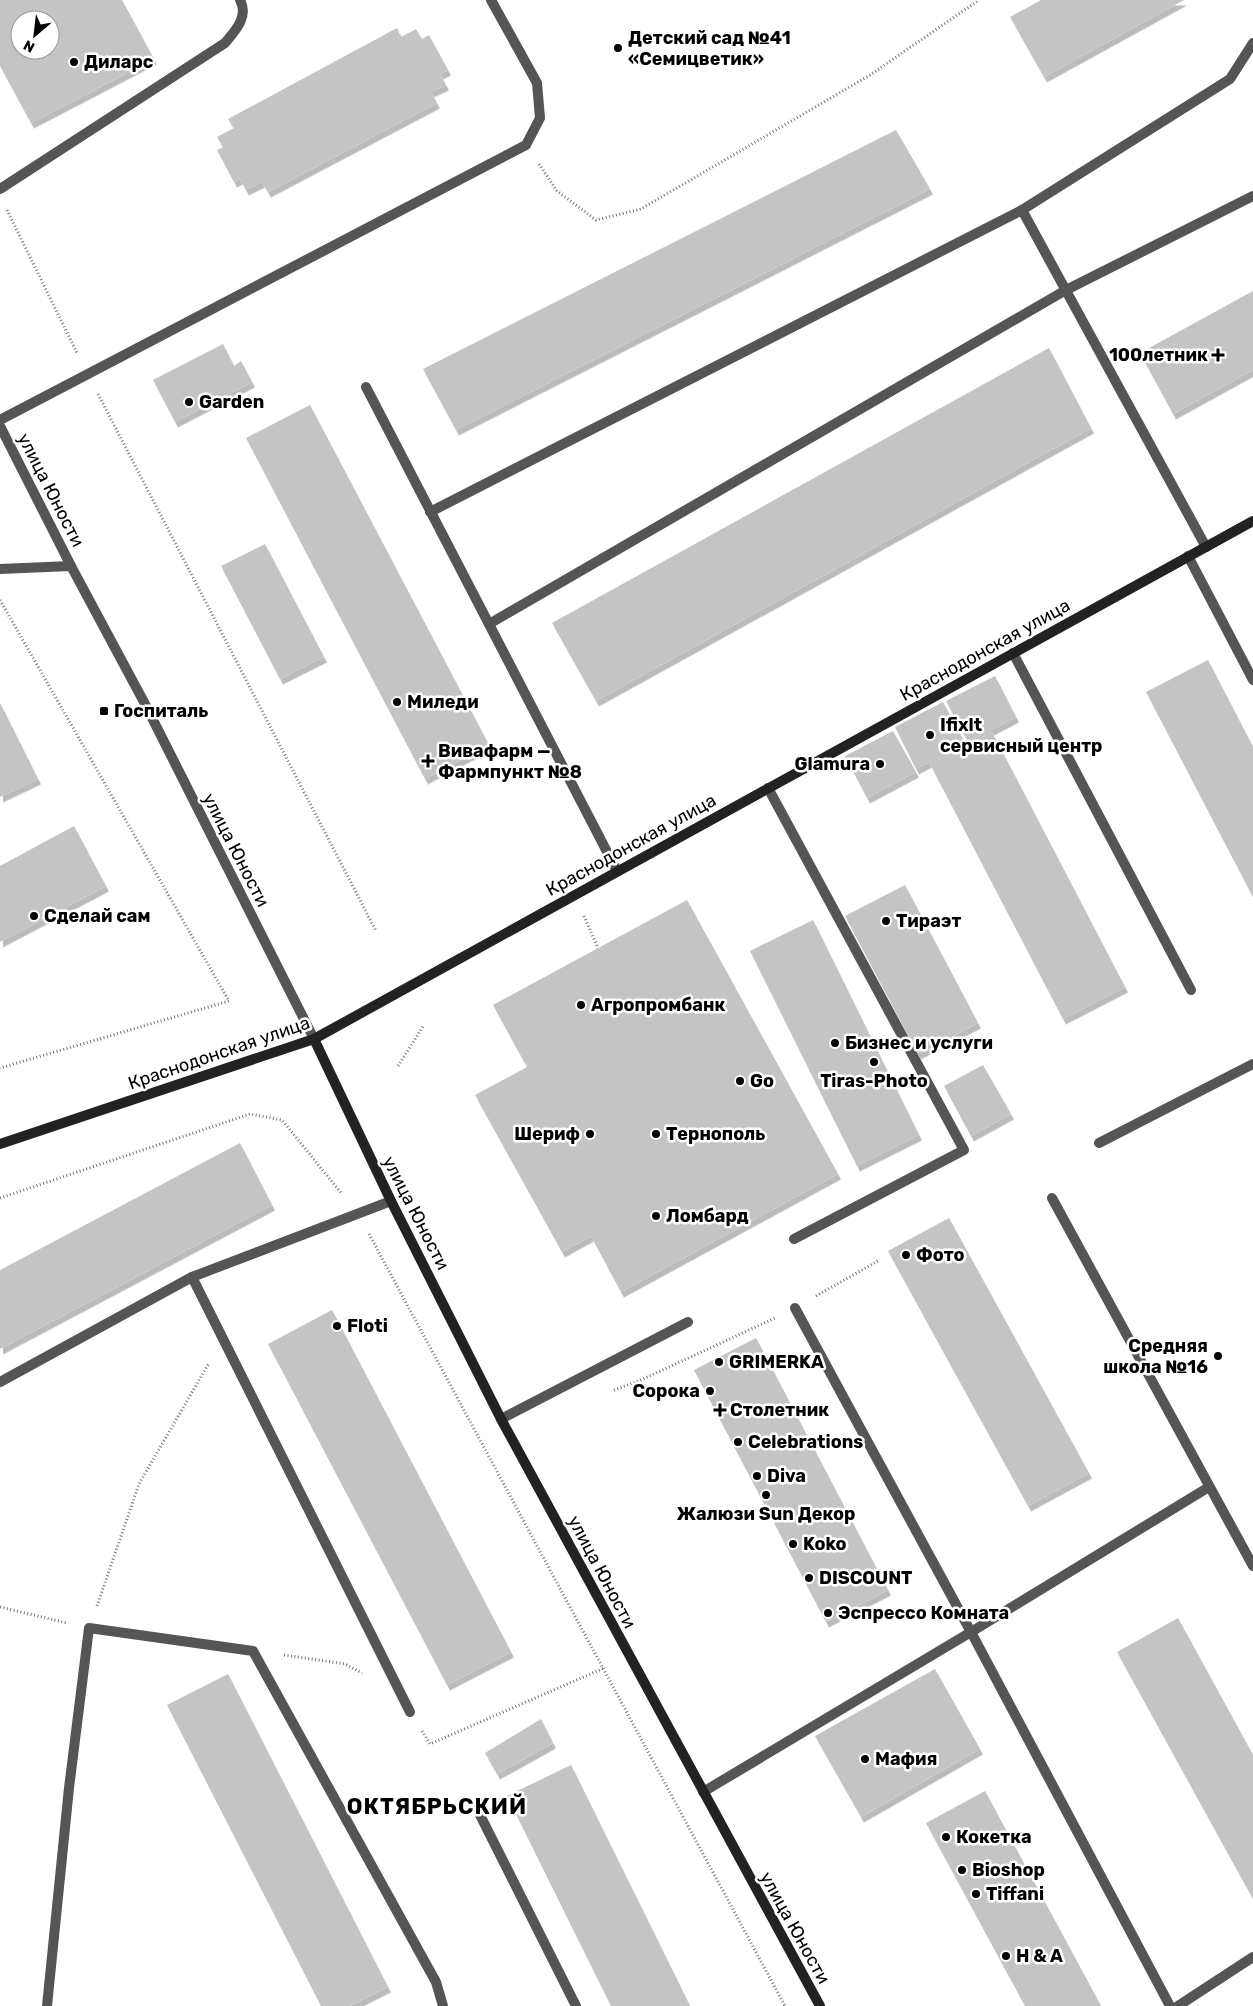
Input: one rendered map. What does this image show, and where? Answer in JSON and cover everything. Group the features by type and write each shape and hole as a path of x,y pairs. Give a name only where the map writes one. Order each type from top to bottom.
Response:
{"street":[{"path":"0,189 225,43 241,24 243,4 240,0"},
{"path":"0,420 526,145 540,118 537,83 491,0"},
{"path":"430,512 1022,210 1230,79 1253,43"},
{"path":"489,624 1066,290 1253,196"},
{"path":"1022,210 1206,547"},
{"path":"366,387 617,871"},
{"name":"улица Юности","path":"0,426 71,566 145,704 314,1039 391,1201 501,1419 820,2006"},
{"name":"Краснодонская улица","path":"0,1144 314,1039 1253,521"},
{"path":"1188,556 1253,680"},
{"path":"0,569 71,566"},
{"path":"1013,653 1191,990"},
{"path":"768,788 964,1150 794,1239"},
{"path":"1099,1142 1253,1064"},
{"path":"1052,1198 1253,1566"},
{"path":"0,1382 192,1277 391,1201"},
{"path":"192,1277 410,1712"},
{"path":"795,1308 971,1632 1170,2006"},
{"path":"501,1419 688,1322"},
{"path":"703,1792 1209,1487"},
{"path":"47,2006 68,1788 89,1628 253,1651 436,1982 443,2006"},
{"path":"480,1815 576,2006"},
{"path":"1178,2006 1253,1957"}],"path":[{"path":"526,145 557,191 596,220 641,209 870,76 979,0"},
{"path":"4,204 88,374 376,931"},
{"path":"0,600 229,1001 0,1068"},
{"path":"575,895 598,948"},
{"path":"398,1066 424,1025"},
{"path":"0,1198 250,1114 282,1120 358,1213 785,2006"},
{"path":"577,1380 598,1395 641,1380 795,1308 878,1260"},
{"path":"0,1607 89,1628 139,1484 223,1339"},
{"path":"253,1651 345,1664 362,1673"},
{"path":"410,1712 430,1744 630,1657"}],"building":[{"name":"Диларс","path":"0,0 122,0 154,59 31,123 0,66"},
{"path":"1041,0 1184,0 1044,77 1010,17"},
{"path":"397,28 401,37 416,29 422,39 429,35 448,70 440,74 446,85 431,92 437,103 268,192 262,182 246,190 240,179 234,182 217,150 223,147 217,137 234,128 228,119"},
{"path":"896,130 930,189 456,430 423,369"},
{"path":"1253,291 1253,370 1173,414 1140,353"},
{"name":"Garden","path":"223,344 234,366 241,361 252,382 175,422 153,380"},
{"path":"1049,348 1091,428 596,701 552,623"},
{"path":"310,405 489,745 425,779 246,438"},
{"path":"265,544 324,657 280,679 221,566"},
{"path":"1208,660 1253,747 1253,897 1146,692"},
{"path":"995,676 1016,717 968,742 946,701"},
{"name":"Ifixlt сервисный центр","path":"943,702 965,743 916,769 895,727"},
{"path":"0,703 38,779 0,797"},
{"name":"Glamura","path":"893,731 916,772 867,798 845,756"},
{"path":"992,732 1125,987 1063,1019 930,764"},
{"path":"74,826 106,886 0,942 0,866"},
{"path":"905,885 978,1023 918,1054 845,916"},
{"name":"Тернополь","path":"687,900 838,1174 621,1292 591,1236 562,1252 475,1095 527,1067 493,1005"},
{"name":"Бизнес и услуги","path":"813,920 919,1135 857,1166 750,951"},
{"path":"983,1065 1011,1114 971,1136 944,1086"},
{"path":"240,1143 272,1205 0,1349 0,1270"},
{"path":"949,1218 1089,1473 1028,1506 888,1251"},
{"path":"332,1310 511,1652 447,1685 268,1344"},
{"path":"756,1338 888,1590 826,1622 694,1370"},
{"path":"1178,1618 1253,1755 1253,1899 1117,1652"},
{"path":"935,1669 980,1749 861,1817 815,1736"},
{"path":"228,1674 388,1987 350,2006 321,2006 167,1705"},
{"path":"541,1719 553,1743 497,1774 485,1753"},
{"path":"571,1765 690,2006 611,2006 507,1796"},
{"path":"985,1791 1101,2006 1025,2006 926,1823"}],"place":[{"name":"Детский сад №41 «Семицветик»","path":"618,48"},
{"name":"Диларс","path":"74,62"},
{"name":"100летник","path":"1218,355"},
{"name":"Garden","path":"189,402"},
{"name":"Миледи","path":"397,702"},
{"name":"Госпиталь","path":"104,711"},
{"name":"Ifixlt сервисный центр","path":"930,735"},
{"name":"Вивафарм — Фармпункт №8","path":"428,761"},
{"name":"Glamura","path":"880,764"},
{"name":"Сделай сам","path":"34,916"},
{"name":"Тираэт","path":"886,921"},
{"name":"Агропромбанк","path":"581,1005"},
{"name":"Бизнес и услуги","path":"835,1043"},
{"name":"Tiras-Photo","path":"874,1062"},
{"name":"Go","path":"740,1081"},
{"name":"Шериф","path":"590,1134"},
{"name":"Тернополь","path":"656,1134"},
{"name":"Ломбард","path":"656,1216"},
{"name":"Фото","path":"906,1255"},
{"name":"Floti","path":"337,1326"},
{"name":"Средняя школа №16","path":"1218,1356"},
{"name":"GRIMERKA","path":"719,1362"},
{"name":"Сорока","path":"710,1391"},
{"name":"Столетник","path":"720,1410"},
{"name":"Сelebrations","path":"738,1442"},
{"name":"Diva","path":"757,1476"},
{"name":"Жалюзи Sun Декор","path":"766,1495"},
{"name":"Koko","path":"793,1544"},
{"name":"DISCOUNT","path":"809,1578"},
{"name":"Эспрессо Комната","path":"828,1613"},
{"name":"Мафия","path":"865,1759"},
{"name":"Кокетка","path":"946,1837"},
{"name":"Bioshop","path":"962,1870"},
{"name":"Tiffani","path":"976,1894"},
{"name":"H & A","path":"1006,1956"}],"district":[{"name":"ОКТЯБРЬСКИЙ","path":"437,1806"}]}
